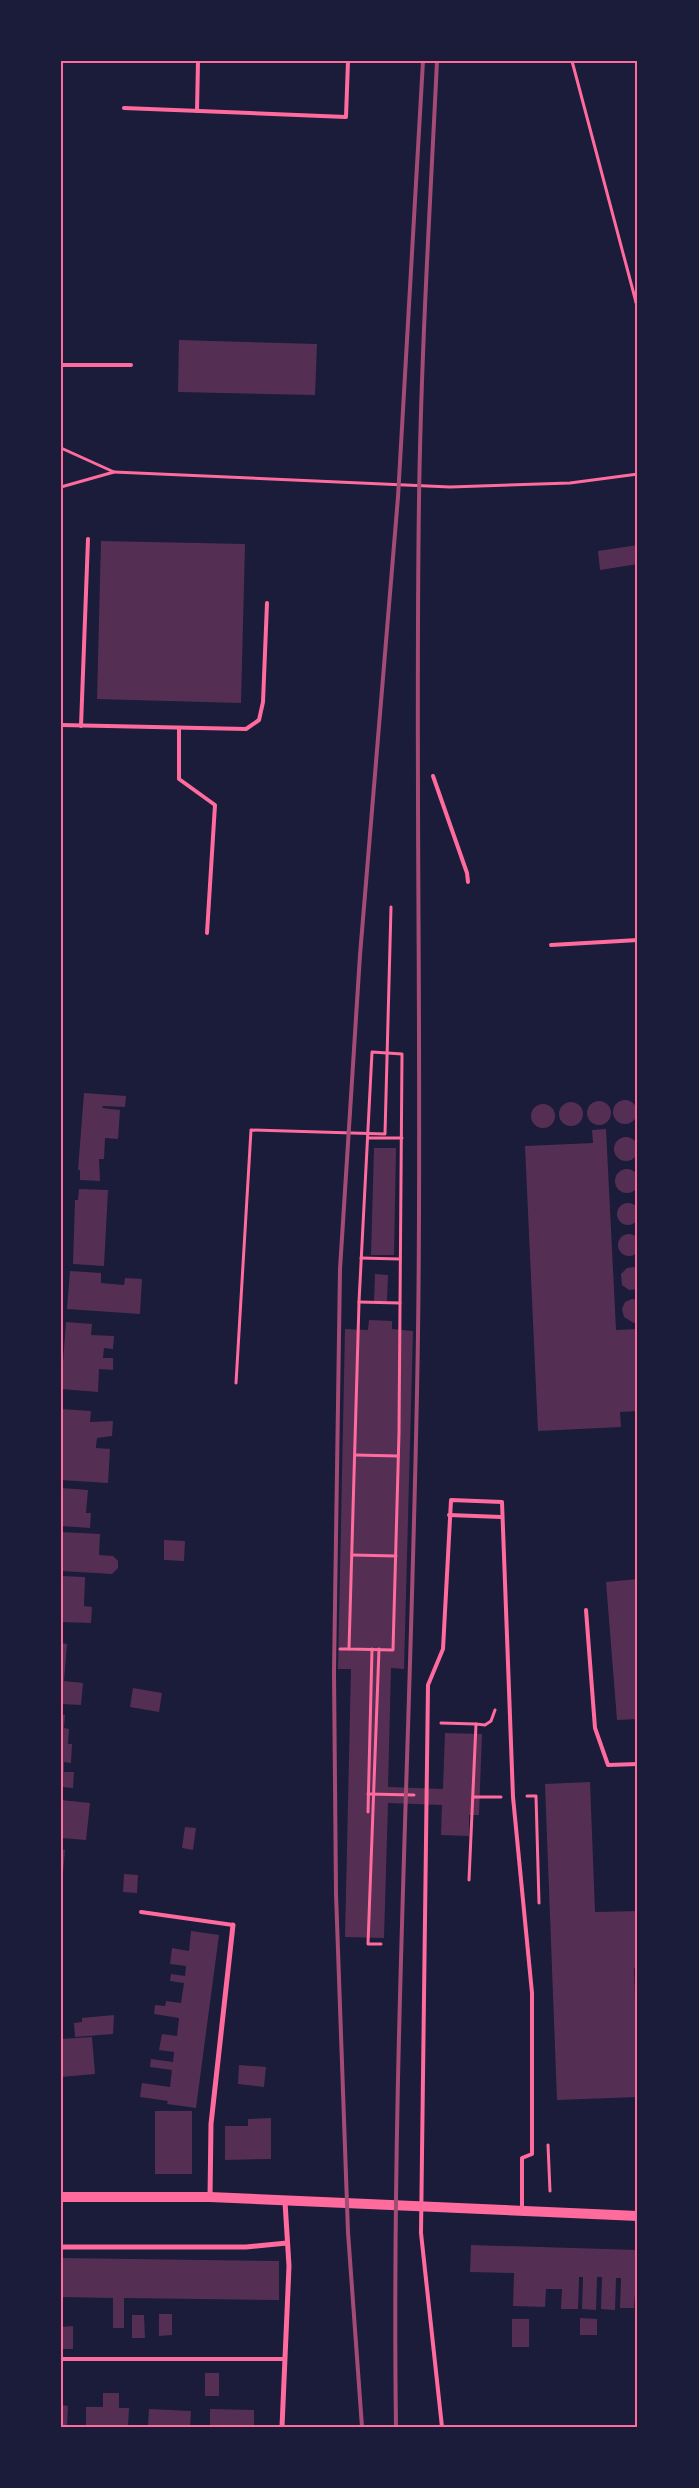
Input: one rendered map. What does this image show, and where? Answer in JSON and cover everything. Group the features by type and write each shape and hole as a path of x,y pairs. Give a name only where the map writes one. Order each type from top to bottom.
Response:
{"main road":[{"path":"61,2197 210,2197 288,2202 464,2207 638,2216"}],"street":[{"path":"210,2197 211,2124 233,1925"},
{"path":"282,2427 289,2266 287,2242 288,2202"},
{"path":"61,2247 246,2247 287,2242"}],"lane":[{"path":"197,111 198,61"},
{"path":"124,108 346,117 348,61"},
{"path":"61,365 131,365"},
{"path":"81,726 88,539"},
{"path":"61,725 246,729 258,720 263,702 267,602"},
{"path":"179,729 179,779 215,805 207,933"},
{"path":"433,776 467,873 468,882"},
{"path":"551,945 638,940"},
{"path":"442,2427 421,2233 428,1686 443,1649 451,1500 502,1502 501,1517 512,1797 532,1993 532,2154 522,2158 522,2210"},
{"path":"449,1515 501,1517"},
{"path":"586,1610 595,1728 608,1765 638,1764"},
{"path":"141,1912 233,1925"},
{"path":"61,2359 285,2359"}],"path":[{"path":"572,61 638,309"},
{"path":"61,448 114,472"},
{"path":"61,487 114,472 450,487 570,483 638,474"},
{"path":"236,1383 251,1130 385,1134 391,907"},
{"path":"340,1649 393,1650 398,1456 402,1054 372,1052 359,1302 349,1649"},
{"path":"368,1138 402,1138"},
{"path":"361,1258 400,1260"},
{"path":"359,1302 400,1303"},
{"path":"355,1455 398,1456"},
{"path":"352,1555 396,1556"},
{"path":"368,1812 372,1650"},
{"path":"379,1650 368,1944 381,1944"},
{"path":"428,1723 485,1725 491,1721 495,1711 494,1701"},
{"path":"469,1880 476,1724"},
{"path":"368,1794 424,1796"}],"building":[{"path":"179,340 317,344 315,395 178,392"},
{"path":"101,541 245,544 241,703 97,699"},
{"path":"638,545 638,564 600,570 598,551"},
{"path":"84,1093 126,1096 125,1107 103,1106 102,1108 120,1110 118,1139 105,1138 104,1159 99,1159 100,1181 80,1180 80,1170 78,1170"},
{"path":"625,1100 630,1101 636,1107 636,1117 630,1123 625,1124 620,1123 614,1117 613,1112 614,1107 620,1101"},
{"path":"599,1101 604,1102 610,1108 610,1118 604,1124 599,1125 594,1124 588,1118 587,1113 588,1108 594,1102"},
{"path":"571,1102 576,1103 582,1109 582,1119 576,1125 571,1126 566,1125 560,1119 559,1114 560,1109 566,1103"},
{"path":"543,1104 548,1105 554,1111 554,1121 548,1127 543,1128 538,1127 532,1121 531,1116 532,1111 538,1105"},
{"path":"606,1129 616,1330 638,1329 638,1411 620,1412 621,1427 538,1431 525,1146 593,1143 592,1130"},
{"path":"626,1137 634,1141 638,1149 634,1157 626,1161 618,1157 614,1149 618,1141"},
{"path":"374,1148 396,1148 394,1255 371,1255"},
{"path":"627,1169 635,1173 639,1181 635,1189 627,1193 619,1189 615,1181 619,1173"},
{"path":"79,1189 108,1190 104,1266 73,1264 75,1200 78,1200"},
{"path":"628,1203 636,1206 639,1214 636,1222 628,1225 620,1222 617,1214 620,1206"},
{"path":"629,1234 637,1237 640,1245 637,1253 629,1256 621,1253 618,1245 621,1237"},
{"path":"627,1268 638,1268 638,1289 629,1290 622,1285 621,1274"},
{"path":"70,1271 101,1273 101,1283 124,1285 125,1278 142,1279 140,1314 67,1309"},
{"path":"375,1274 388,1275 387,1301 374,1301"},
{"path":"632,1299 638,1300 638,1322 634,1323 624,1317 622,1309 625,1302"},
{"path":"369,1320 392,1321 392,1329 413,1331 404,1669 391,1668 388,1787 443,1789 445,1733 482,1734 479,1815 469,1815 469,1836 441,1835 442,1805 388,1803 384,1938 345,1937 351,1669 338,1669 345,1329 368,1330"},
{"path":"66,1322 92,1324 91,1335 114,1336 113,1349 104,1348 103,1358 113,1358 113,1370 99,1369 98,1392 61,1389"},
{"path":"61,1409 91,1411 90,1422 113,1421 112,1436 97,1438 96,1446 96,1448 110,1449 108,1483 61,1480"},
{"path":"61,1488 88,1490 86,1513 91,1513 90,1528 61,1526"},
{"path":"61,1532 100,1534 99,1555 113,1556 118,1561 118,1568 112,1574 61,1571"},
{"path":"164,1540 185,1541 184,1561 164,1560"},
{"path":"61,1576 85,1577 84,1606 92,1607 91,1623 61,1622"},
{"path":"638,1579 638,1719 617,1720 606,1582"},
{"path":"61,1643 67,1644 64,1681 83,1683 81,1705 61,1704"},
{"path":"133,1688 162,1693 159,1712 130,1707"},
{"path":"61,1715 65,1715 64,1728 69,1729 68,1744 72,1744 71,1763 64,1762 64,1772 74,1772 73,1788 61,1787"},
{"path":"590,1782 595,1912 638,1911 638,1967 634,1968 638,2097 557,2100 545,1784"},
{"path":"61,1800 90,1803 86,1840 61,1838"},
{"path":"185,1827 196,1828 193,1850 182,1848"},
{"path":"61,1850 65,1850 63,1873 61,1873"},
{"path":"124,1874 138,1875 137,1893 123,1892"},
{"path":"191,1931 219,1935 196,2108 167,2104 168,2101 140,2097 142,2083 170,2087 172,2070 150,2067 151,2059 173,2062 174,2052 159,2050 162,2034 177,2036 179,2018 154,2014 155,2005 165,2006 166,2001 181,2003 184,1983 170,1981 171,1974 185,1976 186,1966 170,1964 172,1948 189,1951"},
{"path":"114,2015 113,2034 75,2037 74,2023 82,2022 82,2018"},
{"path":"92,2037 95,2074 61,2077 61,2039"},
{"path":"239,2065 266,2067 264,2087 238,2084"},
{"path":"155,2111 192,2111 192,2174 155,2174"},
{"path":"271,2118 271,2159 225,2160 225,2126 248,2126 248,2119"},
{"path":"471,2245 638,2250 634,2308 620,2308 621,2278 616,2278 615,2310 601,2309 602,2277 597,2277 596,2310 582,2309 583,2277 579,2277 578,2309 561,2309 562,2289 546,2289 545,2307 513,2306 514,2273 470,2272"},
{"path":"61,2258 279,2261 279,2300 124,2298 124,2328 113,2328 113,2298 61,2297"},
{"path":"159,2314 172,2314 172,2335 159,2336"},
{"path":"132,2315 144,2315 145,2338 132,2338"},
{"path":"580,2318 597,2319 597,2335 580,2335"},
{"path":"512,2319 529,2319 529,2347 512,2347"},
{"path":"73,2326 73,2349 61,2349 61,2327"},
{"path":"205,2373 219,2373 219,2396 205,2396"},
{"path":"103,2393 119,2393 119,2408 129,2408 128,2427 86,2427 86,2407 103,2407"},
{"path":"61,2405 68,2406 67,2427 61,2427"},
{"path":"149,2409 191,2411 190,2427 148,2427"},
{"path":"210,2409 254,2410 254,2427 210,2427"}],"railway":[{"path":"362,2427 348,2232 336,1894 334,1672 340,1269 360,955 398,497 423,61"},
{"path":"396,2427 395,2290 399,2017 418,1333 419,501 424,336 437,61"}]}
